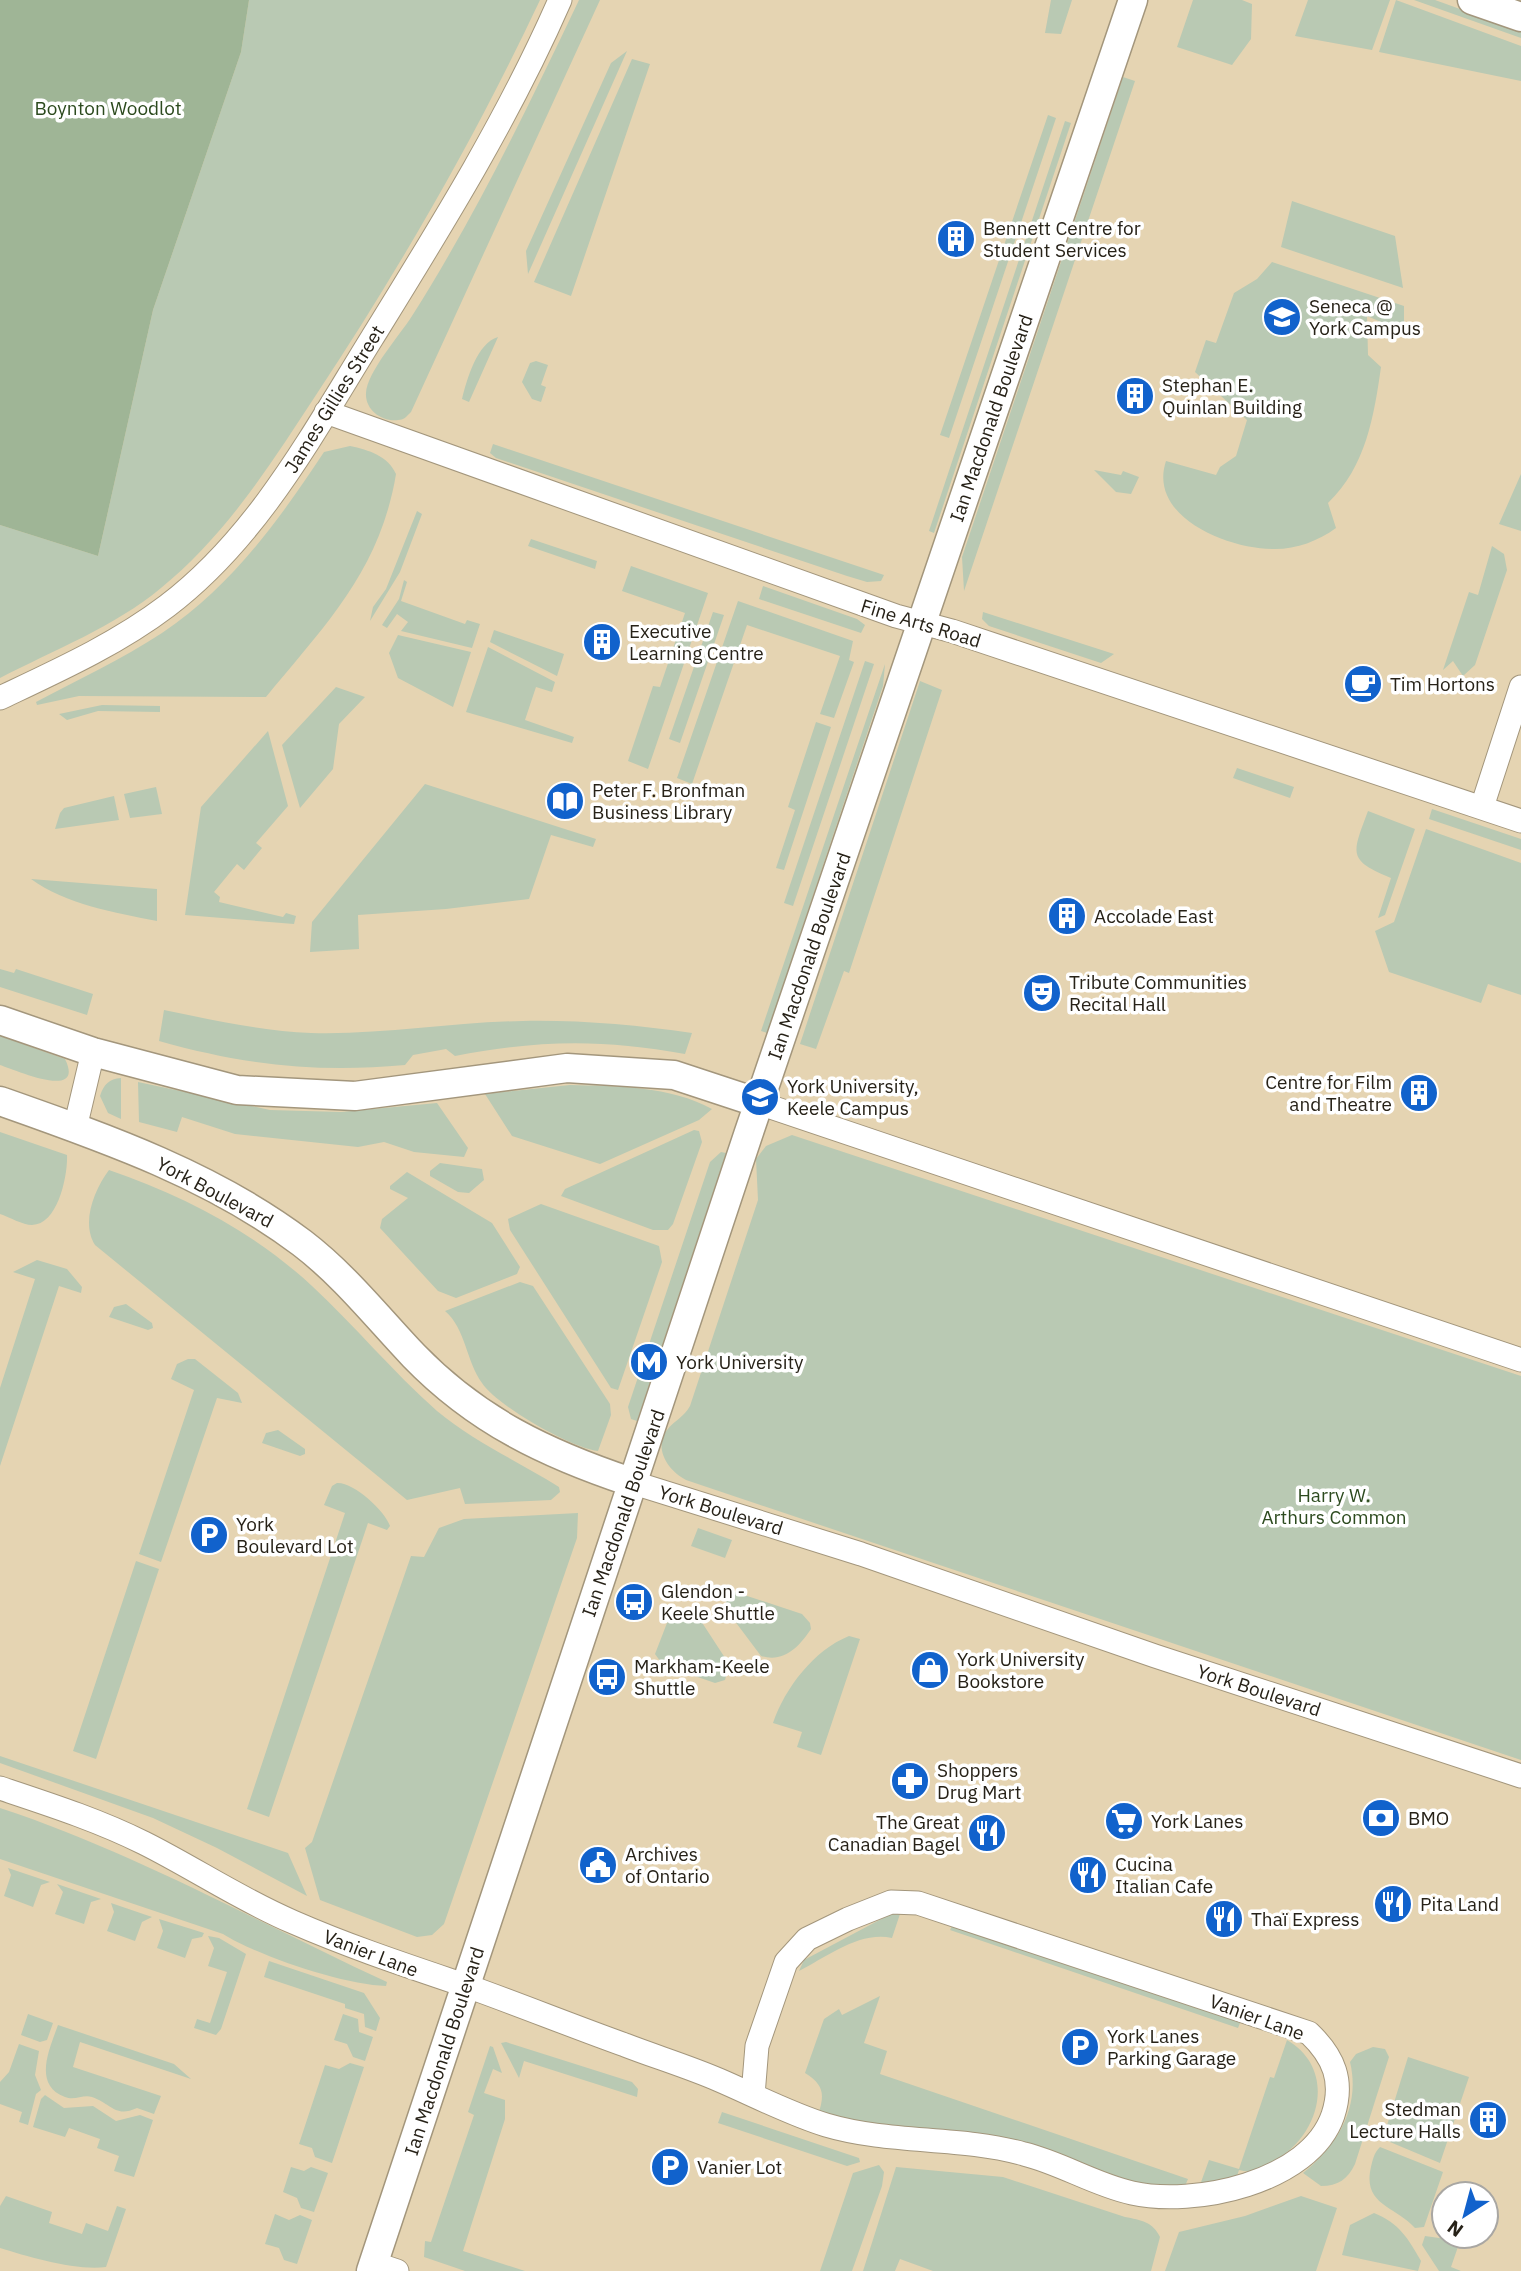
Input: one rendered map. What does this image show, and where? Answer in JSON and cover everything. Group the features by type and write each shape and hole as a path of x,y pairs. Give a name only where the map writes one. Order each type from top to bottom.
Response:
{"street":[{"name":"James Gillies Street","path":"0,698 97,650 167,606 247,528 290,471 464,189 559,0"},
{"name":"Ian Macdonald Boulevard","path":"380,2268 466,1986 631,1482 1133,0"},
{"path":"1472,0 1521,17"},
{"name":"Fine Arts Road","path":"326,412 921,623 1521,821"},
{"path":"1482,807 1521,687"},
{"path":"0,1020 93,1052 237,1090 355,1096 567,1068 674,1075 1521,1360"},
{"path":"75,1128 93,1052"},
{"name":"York Boulevard","path":"0,1101 130,1148 255,1210 303,1244 350,1285 415,1357 454,1393 500,1427 570,1462 861,1554 1154,1656 1521,1776"},
{"name":"Vanier Lane","path":"0,1788 56,1806 141,1841 247,1902 393,1963 466,1986 826,2125 885,2135 956,2140 1025,2154 1131,2193 1177,2199 1223,2192 1268,2177 1294,2162 1318,2141 1332,2119 1339,2091 1331,2057 1309,2033 918,1903 891,1902 807,1939 786,1962 757,2046 753,2095"}],"shaded area":[{"name":"York University, Keele Campus","path":"0,0 1521,0 1521,2271 0,2271"}],"green space":[{"name":"Boynton Woodlot","path":"0,0 249,0 241,52 153,310 98,556 0,525"},
{"path":"249,0 540,0 463,152 407,251 282,447 227,522 185,567 143,602 104,626 0,678 0,525 98,556 153,310 241,52"},
{"path":"579,0 600,0 411,412 400,420 381,417 371,410 366,399 372,375 412,316 480,200"},
{"path":"1051,0 1072,0 1061,34 1045,33"},
{"path":"1193,0 1242,0 1252,4 1251,39 1232,65 1177,47"},
{"path":"1308,0 1390,0 1372,50 1295,36"},
{"path":"1396,0 1521,46 1521,81 1379,52"},
{"path":"1414,0 1435,0 1521,31 1521,38"},
{"path":"627,51 528,274 526,251 611,63"},
{"path":"632,59 650,64 571,296 534,282"},
{"path":"1123,77 1135,81 964,591 962,557"},
{"path":"1048,115 1056,118 949,438 940,435"},
{"path":"1065,121 1071,123 934,533 929,531"},
{"path":"1292,201 1395,236 1403,288 1281,247"},
{"path":"1272,262 1404,306 1404,332 1367,316 1368,355 1381,367 1371,422 1360,457 1341,489 1328,503 1336,528 1307,543 1275,549 1237,544 1197,527 1181,514 1169,499 1163,481 1166,461 1216,475 1220,467 1236,456 1247,420 1195,372 1206,340 1216,343 1234,293 1257,279"},
{"path":"498,337 469,402 462,399 479,354 484,346"},
{"path":"536,361 548,365 541,385 546,387 541,402 532,399 522,382 530,363"},
{"path":"493,444 884,575 881,581 867,582 847,576 496,458 490,453"},
{"path":"350,446 377,455 393,468 396,474 388,508 377,540 347,595 266,697 79,696 37,705 36,702 131,652 187,615 232,574 252,551 324,452"},
{"path":"1094,470 1121,475 1123,471 1139,477 1131,494 1116,492"},
{"path":"1521,474 1521,531 1499,524"},
{"path":"417,511 422,514 400,572 370,621 373,607 386,589"},
{"path":"531,539 597,561 595,569 528,546"},
{"path":"1492,546 1504,554 1507,570 1475,665 1463,676 1453,661 1443,670 1469,592 1478,595"},
{"path":"631,566 708,593 648,769 628,761 653,686 660,687 685,613 622,591"},
{"path":"404,580 407,582 401,601 465,624 467,620 480,624 472,648 401,631 408,622 397,614 387,628 382,625 399,599"},
{"path":"763,586 857,619 865,625 861,633 759,599"},
{"path":"738,601 853,641 849,660 854,662 834,718 820,714 840,656 747,625 692,784 677,778"},
{"path":"713,612 724,615 680,743 669,739"},
{"path":"983,612 1114,654 1101,663 989,626 982,619"},
{"path":"494,630 564,654 557,676 490,642"},
{"path":"398,635 471,652 453,707 398,678 389,653"},
{"path":"488,647 555,682 552,692 536,687 525,720 574,737 572,743 466,712"},
{"path":"865,661 874,664 793,906 784,903"},
{"path":"885,664 883,686 767,1033 761,1031"},
{"path":"920,681 942,690 849,973 844,971 816,1049 800,1044"},
{"path":"336,687 365,697 339,724 333,769 300,808 282,745"},
{"path":"102,705 160,706 160,712 98,711 67,720 59,714"},
{"path":"816,722 831,727 784,870 776,868 795,810 788,807"},
{"path":"268,731 288,806 256,843 262,848 244,870 237,864 214,892 220,897 219,902 283,917 286,913 296,916 294,924 185,915 201,807"},
{"path":"1237,768 1294,787 1290,798 1233,778"},
{"path":"425,784 596,839 593,847 551,835 529,899 446,909 358,915 359,949 310,952 312,922"},
{"path":"156,787 162,814 130,818 124,794"},
{"path":"114,796 119,820 55,829 64,808"},
{"path":"1432,809 1521,839 1521,850 1429,819"},
{"path":"1368,811 1415,829 1385,915 1378,918 1391,878 1367,866 1357,854 1359,837"},
{"path":"1426,829 1521,863 1521,995 1488,984 1481,1003 1389,972 1375,931 1394,922"},
{"path":"31,879 157,889 157,921 75,901 44,888"},
{"path":"0,969 14,973 16,969 93,994 87,1015 0,987"},
{"path":"164,1010 255,1027 311,1033 544,1021 608,1024 692,1033 685,1054 625,1046 570,1043 515,1047 455,1056 446,1049 413,1055 405,1065 311,1067 221,1056 159,1041"},
{"path":"0,1036 65,1059 69,1072 66,1079 45,1080 0,1065"},
{"path":"121,1078 121,1119 108,1113 100,1096 108,1083"},
{"path":"138,1082 270,1110 341,1112 437,1103 468,1148 464,1157 414,1152 384,1142 358,1147 235,1134 182,1117 177,1132 139,1122"},
{"path":"570,1085 624,1087 661,1092 696,1101 712,1109 699,1120 600,1164 512,1136 485,1094"},
{"path":"694,1130 699,1131 702,1142 673,1224 668,1230 653,1230 561,1196 565,1189"},
{"path":"0,1132 67,1155 60,1198 49,1217 41,1223 28,1225 0,1214"},
{"name":"Harry W. Arthurs Common","path":"792,1135 1521,1376 1521,1760 686,1480 673,1471 664,1458 663,1437 690,1406 758,1200 756,1159 766,1146"},
{"path":"721,1152 726,1153 637,1421 631,1419 628,1407 710,1162"},
{"path":"440,1163 482,1169 484,1180 469,1193 458,1192 430,1176 430,1171"},
{"path":"109,1170 191,1204 242,1232 266,1249 312,1286 437,1411 481,1442 559,1487 560,1492 551,1500 465,1504 460,1488 407,1500 95,1245 89,1217 94,1197"},
{"path":"407,1172 492,1223 520,1267 517,1274 456,1298 438,1291 380,1228 382,1219 408,1198 390,1189 390,1186"},
{"path":"541,1204 659,1246 662,1262 618,1390 611,1388 510,1230 508,1219"},
{"path":"37,1260 67,1269 82,1287 81,1293 59,1286 0,1466 0,1388 35,1279 13,1272"},
{"path":"520,1282 533,1286 610,1404 611,1415 598,1451 553,1434 490,1392 472,1365 462,1336 452,1318 445,1311"},
{"path":"126,1304 152,1323 153,1328 148,1330 109,1317 114,1307"},
{"path":"195,1359 238,1393 242,1403 217,1398 161,1562 139,1554 194,1390 171,1379 177,1364"},
{"path":"278,1430 305,1449 305,1454 300,1456 262,1443 266,1433"},
{"path":"337,1483 352,1487 368,1498 390,1526 387,1530 368,1523 269,1817 247,1809 345,1513 324,1505 332,1486"},
{"path":"578,1513 577,1538 444,1924 432,1935 417,1937 320,1900 305,1848 312,1842 411,1556 424,1557 439,1528 464,1519"},
{"path":"698,1528 732,1540 725,1558 691,1546"},
{"path":"136,1561 159,1569 96,1759 73,1751"},
{"path":"735,1592 802,1614 810,1623 811,1629 790,1652 777,1657 761,1656 725,1608 727,1597"},
{"path":"680,1612 695,1615 701,1621 729,1664 725,1680 715,1683 663,1665 655,1654 667,1623"},
{"path":"849,1636 860,1639 821,1755 797,1747 802,1732 773,1723 778,1710 793,1684 813,1660 836,1642"},
{"path":"0,1756 288,1853 307,1896 217,1848 153,1818 0,1763"},
{"path":"0,1808 99,1845 196,1889 387,1982 386,1986 348,1981 302,1968 238,1943 223,1934 0,1859"},
{"path":"8,1868 50,1882 41,1885 33,1907 4,1896 11,1875"},
{"path":"57,1884 101,1899 91,1902 84,1924 55,1914 63,1892"},
{"path":"111,1903 152,1917 142,1922 135,1941 107,1931 114,1912"},
{"path":"902,1908 892,1938 867,1938 855,1942 799,1971 804,1960"},
{"path":"159,1919 204,1933 202,1937 192,1939 185,1958 157,1948 163,1931"},
{"path":"952,1926 1240,2023 1238,2028 950,1930"},
{"path":"208,1936 219,1938 246,1954 221,2029 216,2035 194,2028 197,2019 210,2023 227,1972 208,1966 214,1948"},
{"path":"269,1961 364,1993 380,2018 376,2031 365,2027 364,2014 345,2008 345,2004 264,1977"},
{"path":"880,1996 864,2043 887,2051 880,2074 1188,2179 1185,2186 1165,2190 908,2129 818,2115 822,2101 821,2091 816,2082 805,2073 824,2019 839,2009 842,2015"},
{"path":"28,2014 53,2023 47,2040 40,2042 21,2035"},
{"path":"343,2014 358,2019 359,2032 373,2037 365,2061 353,2057 347,2044 334,2040"},
{"path":"58,2025 174,2064 191,2079 80,2042 73,2067 161,2096 154,2114 137,2108 118,2111 89,2096 65,2097 55,2091 46,2075 48,2055"},
{"path":"1287,2040 1303,2053 1313,2068 1317,2085 1317,2102 1312,2120 1303,2136 1290,2150 1261,2168 1253,2171 1239,2170 1237,2176 1200,2185 1209,2160 1239,2169 1270,2077 1274,2078"},
{"path":"506,2042 632,2082 638,2089 637,2097 524,2061 519,2078 501,2043"},
{"path":"19,2044 39,2051 35,2075 41,2090 36,2094 28,2125 19,2122 22,2112 0,2104 0,2082 9,2072"},
{"path":"490,2046 493,2047 502,2073 493,2069 484,2093 505,2100 505,2119 463,2251 525,2271 465,2271 424,2257 425,2241 431,2242 474,2115 468,2112"},
{"path":"1373,2047 1385,2049 1389,2057 1355,2164 1342,2181 1321,2186 1303,2173 1336,2138 1349,2110 1353,2079 1350,2062 1356,2054"},
{"path":"1408,2057 1469,2077 1440,2163 1390,2142 1385,2132"},
{"path":"350,2063 364,2067 332,2163 315,2157 312,2148 299,2144 325,2065 339,2069"},
{"path":"45,2095 64,2108 93,2106 116,2121 140,2115 153,2120 134,2177 114,2171 119,2156 97,2148 100,2139 69,2128 65,2137 33,2127 41,2099"},
{"path":"722,2112 859,2158 860,2162 847,2166 718,2123"},
{"path":"1380,2147 1443,2172 1440,2180 1430,2180 1430,2210 1424,2227 1415,2228 1376,2197 1369,2180 1375,2154"},
{"path":"879,2165 884,2172 882,2186 852,2271 820,2271 853,2173"},
{"path":"291,2167 304,2171 311,2167 328,2173 314,2212 301,2208 297,2198 283,2192"},
{"path":"896,2167 1003,2177 1146,2222 1160,2237 1151,2271 933,2271 900,2259 895,2271 863,2271"},
{"path":"6,2196 52,2212 49,2223 82,2234 86,2223 108,2231 117,2206 126,2209 106,2267 67,2265 0,2248 0,2206"},
{"path":"1301,2196 1337,2208 1316,2271 1165,2271 1179,2232 1245,2216"},
{"path":"1374,2213 1390,2221 1407,2238 1421,2261 1418,2271 1342,2255 1350,2225"},
{"path":"275,2214 289,2220 300,2215 312,2220 297,2264 284,2260 279,2248 265,2244"},
{"path":"1425,2236 1430,2237 1430,2250 1457,2250 1451,2267 1461,2271 1439,2271 1422,2245"}],"place":[{"name":"Bennett Centre for Student Services","path":"956,239"},
{"name":"Seneca @ York Campus","path":"1282,317"},
{"name":"Stephan E. Quinlan Building","path":"1135,396"},
{"name":"Executive Learning Centre","path":"602,642"},
{"name":"Tim Hortons","path":"1363,684"},
{"name":"Peter F. Bronfman Business Library","path":"565,801"},
{"name":"Accolade East","path":"1067,916"},
{"name":"Tribute Communities Recital Hall","path":"1042,993"},
{"name":"Centre for Film and Theatre","path":"1419,1093"},
{"name":"York University, Keele Campus","path":"760,1097"},
{"name":"York University","path":"649,1362"},
{"name":"York Boulevard Lot","path":"209,1535"},
{"name":"Glendon - Keele Shuttle","path":"634,1602"},
{"name":"York University Bookstore","path":"930,1670"},
{"name":"Markham-Keele Shuttle","path":"607,1677"},
{"name":"Shoppers Drug Mart","path":"910,1781"},
{"name":"BMO","path":"1381,1818"},
{"name":"York Lanes","path":"1124,1821"},
{"name":"The Great Canadian Bagel","path":"987,1833"},
{"name":"Archives of Ontario","path":"598,1865"},
{"name":"Cucina Italian Cafe","path":"1088,1875"},
{"name":"Pita Land","path":"1393,1904"},
{"name":"Thaï Express","path":"1224,1919"},
{"name":"York Lanes Parking Garage","path":"1080,2047"},
{"name":"Stedman Lecture Halls","path":"1488,2120"},
{"name":"Vanier Lot","path":"670,2167"}]}
